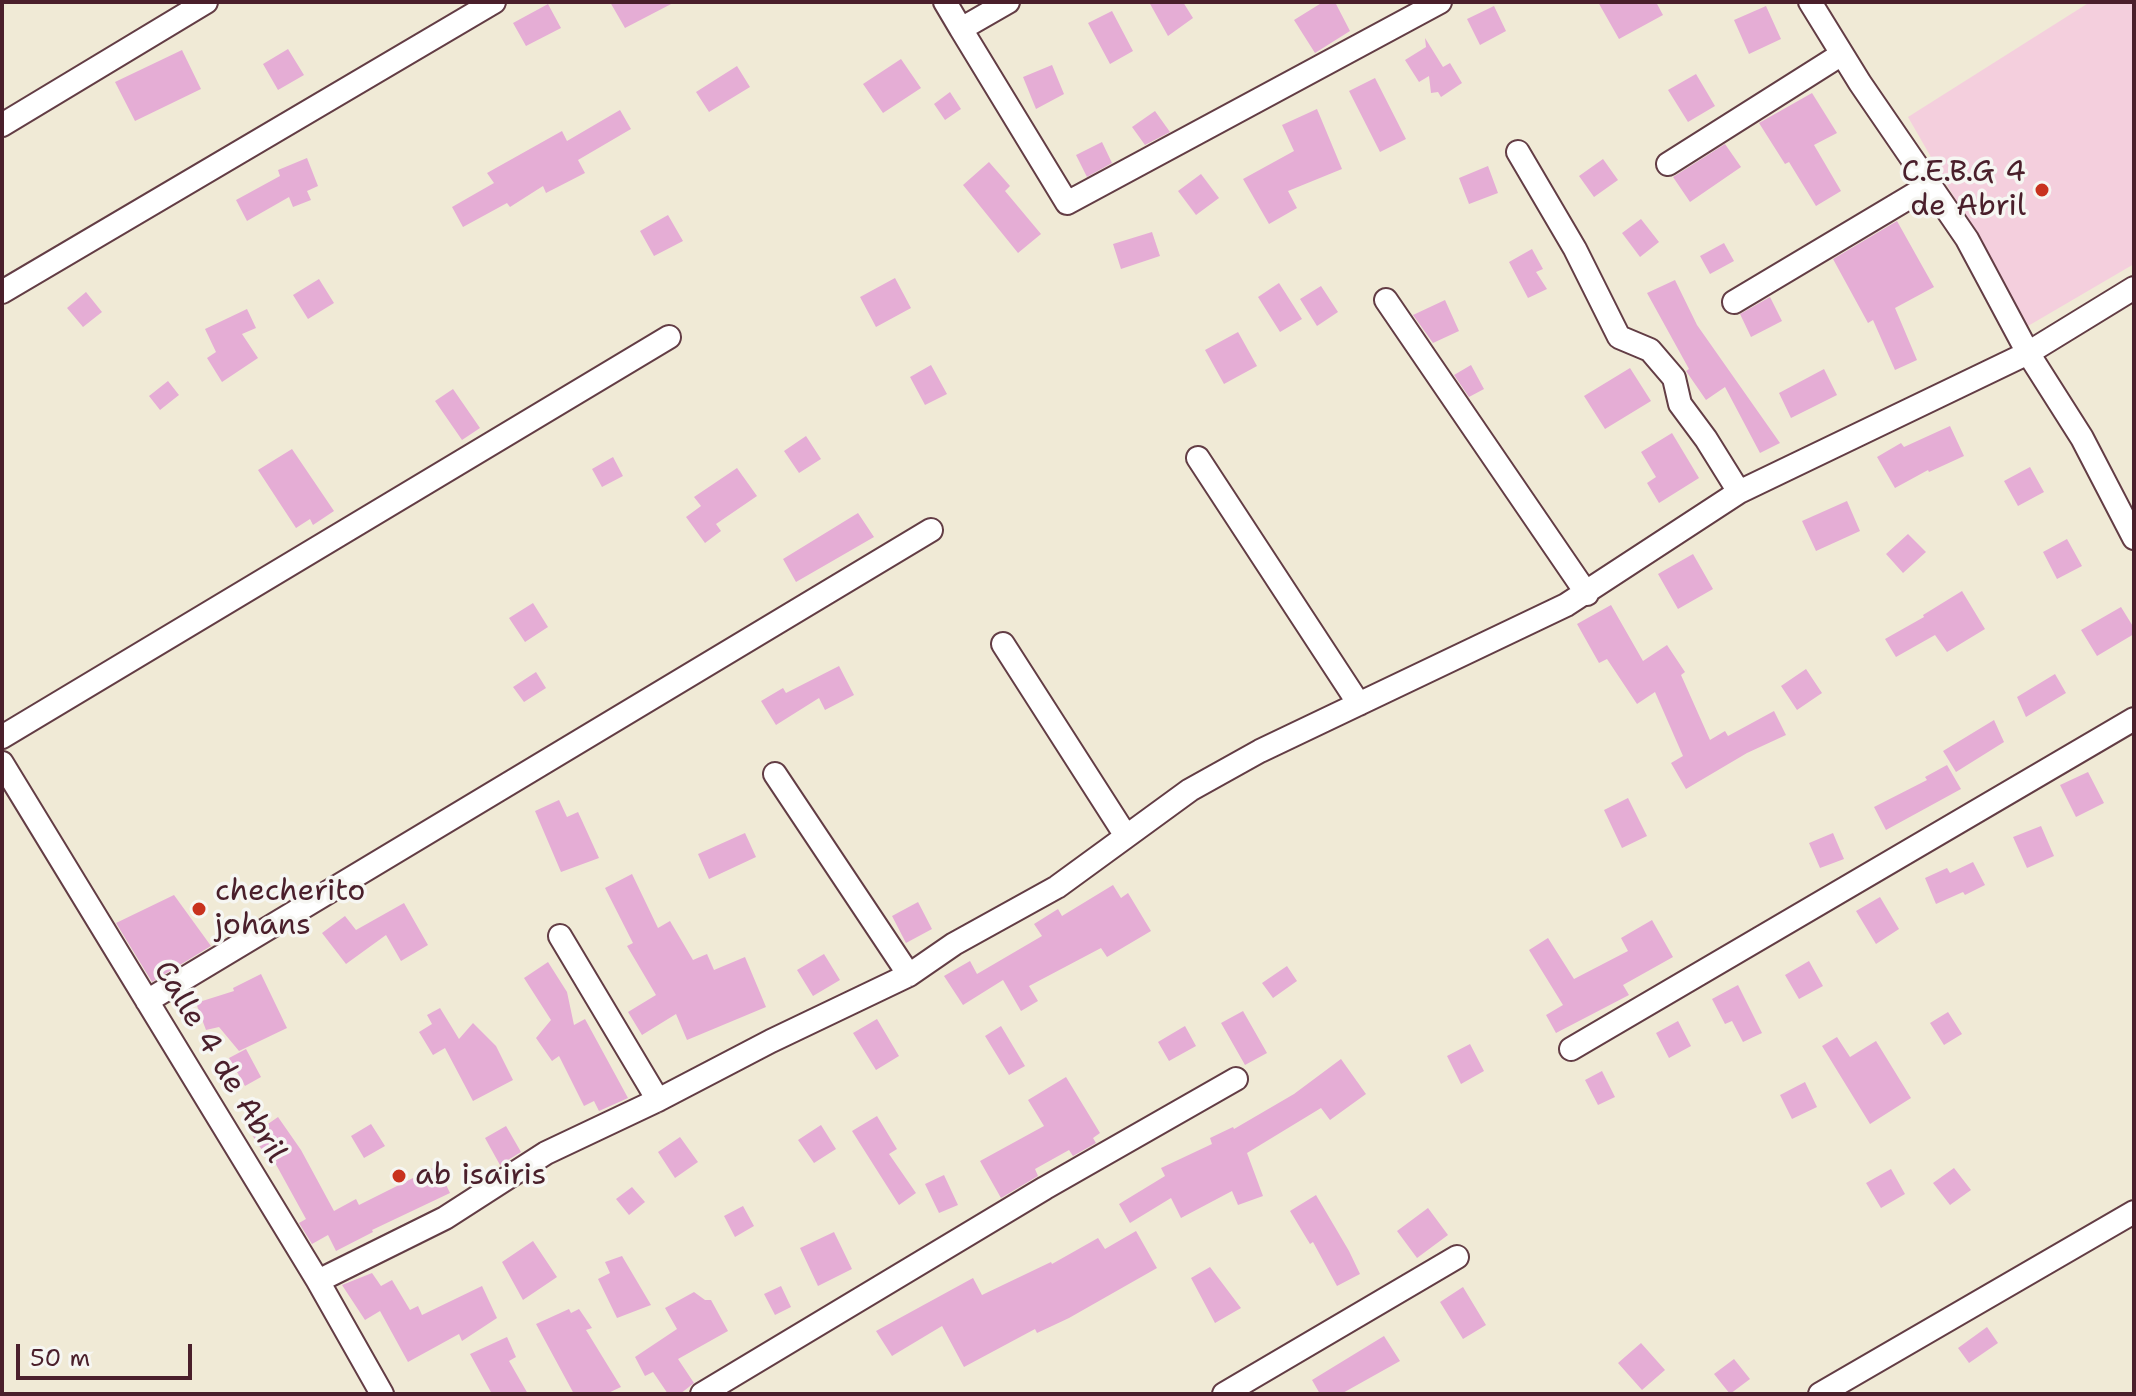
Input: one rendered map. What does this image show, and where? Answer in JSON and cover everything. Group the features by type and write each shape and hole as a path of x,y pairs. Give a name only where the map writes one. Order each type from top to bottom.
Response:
{"street":[{"path":"2,125 206,2"},
{"path":"2,292 494,2"},
{"path":"945,2 1067,203 1440,2"},
{"path":"961,29 1008,2"},
{"path":"1810,2 1967,239 2028,353 2082,438 2134,538"},
{"path":"1668,164 1842,54"},
{"path":"1518,152 1575,249 1619,337 1650,350 1674,378 1680,404 1739,492"},
{"path":"1734,302 1930,185"},
{"path":"318,1281 445,1218 546,1153 909,975 954,944 1057,887 1190,790 1260,751 1587,594 1739,492 2028,353 2134,288"},
{"path":"1386,300 1587,594"},
{"path":"2,737 669,337"},
{"path":"1198,458 1359,704"},
{"path":"147,1001 931,530"},
{"path":"1003,644 1126,836"},
{"path":"1571,1049 2134,719"},
{"name":"Calle 4 de Abril","path":"2,763 318,1281 382,1394"},
{"path":"775,774 909,975"},
{"path":"560,936 658,1100"},
{"path":"702,1394 1045,1188 1236,1079"},
{"path":"1820,1394 2134,1212"},
{"path":"1224,1394 1457,1257"}],"shaded area":[{"name":"C.E.B.G 4 de Abril","path":"2090,2 2134,2 2134,264 2028,326 1908,117"}],"building":[{"path":"610,2 675,2 625,28"},
{"path":"1149,2 1183,2 1193,18 1168,36"},
{"path":"1323,2 1335,2 1350,31 1315,53 1294,20"},
{"path":"1598,2 1656,2 1663,15 1619,39"},
{"path":"548,4 561,28 526,46 513,23"},
{"path":"1494,6 1506,31 1480,45 1467,19"},
{"path":"1766,6 1781,39 1749,54 1734,20"},
{"path":"1112,11 1133,51 1110,64 1088,23"},
{"path":"1425,38 1443,67 1450,63 1462,83 1441,97 1438,92 1431,93 1429,76 1419,82 1405,60 1426,47"},
{"path":"288,49 304,75 278,90 263,64"},
{"path":"182,50 201,89 135,121 115,82"},
{"path":"901,59 921,88 883,113 863,84"},
{"path":"1052,65 1064,94 1036,109 1023,77"},
{"path":"737,66 750,87 709,112 696,92"},
{"path":"1696,74 1715,106 1688,122 1668,90"},
{"path":"1375,78 1406,139 1380,152 1349,91"},
{"path":"950,92 961,109 945,120 934,104"},
{"path":"1812,93 1837,133 1814,145 1841,191 1816,206 1789,162 1785,164 1759,123"},
{"path":"1317,109 1342,169 1288,191 1297,208 1269,224 1243,179 1294,151 1282,125"},
{"path":"620,110 631,129 578,160 585,173 546,193 543,186 510,207 507,203 463,227 452,207 494,183 487,173 562,131 567,141"},
{"path":"1155,111 1170,132 1145,145 1132,127"},
{"path":"1102,142 1112,163 1087,177 1076,155"},
{"path":"1725,144 1741,167 1690,202 1673,177"},
{"path":"307,158 318,186 307,191 311,200 293,207 289,197 247,221 236,200 280,176 278,170"},
{"path":"1603,159 1618,180 1594,197 1579,176"},
{"path":"989,162 1010,186 1005,191 1041,234 1018,253 963,185"},
{"path":"1488,166 1498,193 1469,204 1459,178"},
{"path":"1201,174 1219,198 1196,215 1178,191"},
{"path":"668,215 683,241 654,256 640,231"},
{"path":"1641,219 1659,242 1640,257 1622,233"},
{"path":"1897,221 1934,287 1895,308 1917,360 1895,370 1873,320 1868,323 1833,259"},
{"path":"1152,232 1160,256 1121,269 1113,244"},
{"path":"1724,243 1734,261 1710,274 1700,256"},
{"path":"1532,249 1543,269 1536,272 1547,289 1528,298 1509,262"},
{"path":"895,278 911,308 876,327 860,297"},
{"path":"319,279 334,303 308,319 293,295"},
{"path":"1675,280 1697,325 1780,443 1760,453 1725,387 1706,400 1686,371 1689,369 1647,293"},
{"path":"1279,283 1302,319 1280,332 1258,297"},
{"path":"1321,286 1338,312 1317,326 1300,299"},
{"path":"86,292 102,312 83,327 67,308"},
{"path":"1770,297 1782,321 1751,337 1740,314"},
{"path":"1445,300 1459,331 1433,343 1413,315"},
{"path":"247,309 256,328 242,334 258,358 222,382 207,358 216,352 205,329"},
{"path":"1238,332 1257,366 1224,384 1205,350"},
{"path":"931,365 947,394 925,405 910,377"},
{"path":"1471,365 1484,389 1469,397 1454,375"},
{"path":"1630,368 1651,401 1605,429 1584,396"},
{"path":"1824,369 1837,395 1791,418 1779,393"},
{"path":"168,381 179,395 160,410 149,396"},
{"path":"453,389 480,428 462,440 435,401"},
{"path":"1950,426 1964,456 1928,470 1895,488 1877,457 1901,443 1904,447"},
{"path":"1672,433 1699,478 1659,503 1647,483 1656,477 1641,452"},
{"path":"806,436 821,459 799,473 784,451"},
{"path":"292,449 334,511 313,525 310,519 296,528 258,470"},
{"path":"613,457 623,476 602,487 592,469"},
{"path":"2030,467 2044,492 2018,506 2004,481"},
{"path":"737,468 757,496 716,524 721,531 705,543 686,517 701,506 694,497"},
{"path":"1847,501 1860,531 1816,551 1802,521"},
{"path":"858,513 874,537 796,582 783,559"},
{"path":"1908,534 1926,552 1903,573 1886,554"},
{"path":"2067,539 2082,566 2057,579 2043,552"},
{"path":"1693,554 1713,589 1678,609 1658,574"},
{"path":"1962,591 1985,629 1947,652 1935,635 1896,657 1885,639"},
{"path":"533,603 548,627 525,642 509,618"},
{"path":"1611,605 1643,661 1667,645 1685,672 1681,675 1710,740 1725,731 1728,736 1774,711 1786,735 1747,753 1686,789 1671,763 1683,756 1655,692 1637,704 1607,659 1599,663 1577,624"},
{"path":"2121,607 2134,628 2134,634 2097,656 2081,630"},
{"path":"839,666 854,695 825,710 819,698 776,725 761,701 783,688 786,693"},
{"path":"1806,669 1822,693 1797,710 1781,686"},
{"path":"536,672 546,688 524,702 513,687"},
{"path":"2055,674 2066,693 2026,717 2017,697"},
{"path":"1994,720 2004,742 1956,772 1943,751"},
{"path":"1947,765 1961,789 1886,830 1874,807 1927,780 1925,777"},
{"path":"2088,772 2104,803 2076,817 2060,785"},
{"path":"1628,798 1647,836 1622,848 1604,810"},
{"path":"559,800 567,817 578,812 599,858 561,872 535,811"},
{"path":"2041,826 2054,856 2027,868 2013,837"},
{"path":"745,833 756,857 709,879 698,854"},
{"path":"1833,833 1844,859 1820,868 1809,843"},
{"path":"1973,862 1985,885 1936,904 1925,878 1947,868 1950,873"},
{"path":"632,874 658,928 670,921 693,960 707,954 714,970 745,957 766,1007 687,1040 676,1014 642,1035 628,1012 656,995 627,946 633,943 605,888"},
{"path":"1113,885 1121,898 1128,893 1151,931 1107,957 1101,948 1029,986 1038,1001 1021,1011 1003,980 963,1005 944,976 970,961 977,974 1042,936 1034,924 1058,909 1062,916"},
{"path":"174,895 211,946 152,982 116,923"},
{"path":"1880,897 1899,929 1876,944 1856,911"},
{"path":"918,902 932,929 906,943 892,916"},
{"path":"404,903 428,945 401,961 386,935 346,964 322,933 345,916 356,930"},
{"path":"1652,920 1673,957 1623,985 1629,995 1556,1033 1546,1015 1563,1005 1529,950 1548,938 1574,979 1628,951 1621,938"},
{"path":"824,954 840,980 813,996 797,970"},
{"path":"1809,961 1823,986 1799,999 1785,975"},
{"path":"548,962 567,992 574,1025 585,1019 628,1098 599,1111 594,1101 584,1106 559,1056 552,1061 536,1038 551,1020 524,978"},
{"path":"1287,966 1297,981 1273,998 1262,983"},
{"path":"261,974 287,1028 239,1051 219,1027 206,1030 196,1003 234,991 233,988"},
{"path":"1738,985 1762,1033 1743,1042 1732,1021 1725,1024 1712,999"},
{"path":"440,1008 459,1039 473,1023 496,1046 513,1080 473,1101 445,1048 433,1055 419,1032 432,1024 427,1015"},
{"path":"1243,1011 1267,1053 1245,1065 1221,1023"},
{"path":"1948,1012 1962,1034 1944,1045 1930,1023"},
{"path":"877,1019 899,1056 876,1070 853,1033"},
{"path":"1678,1021 1691,1046 1669,1058 1656,1033"},
{"path":"1001,1026 1025,1066 1009,1075 985,1036"},
{"path":"1185,1026 1196,1046 1169,1061 1158,1042"},
{"path":"1837,1037 1850,1057 1876,1041 1911,1098 1870,1124 1822,1046"},
{"path":"1470,1044 1484,1071 1461,1084 1447,1056"},
{"path":"246,1049 261,1077 245,1086 229,1058"},
{"path":"1341,1059 1366,1094 1330,1120 1321,1108 1247,1153 1263,1196 1238,1205 1232,1191 1181,1218 1171,1198 1130,1223 1119,1204 1165,1176 1161,1168 1212,1144 1210,1138 1234,1129 1294,1094"},
{"path":"1602,1071 1615,1097 1598,1105 1585,1080"},
{"path":"1066,1077 1100,1133 1093,1138 1096,1143 1073,1156 1069,1150 1035,1169 1038,1176 1001,1198 980,1161 1044,1126 1028,1100"},
{"path":"1805,1082 1817,1107 1792,1119 1780,1095"},
{"path":"877,1116 897,1149 889,1154 916,1193 899,1205 852,1131"},
{"path":"278,1117 301,1150 334,1211 356,1199 359,1205 437,1166 450,1193 336,1251 328,1235 312,1244 299,1223 306,1219 268,1150 264,1153 252,1135"},
{"path":"371,1124 385,1146 364,1158 351,1136"},
{"path":"821,1125 836,1149 814,1163 798,1140"},
{"path":"506,1126 521,1152 500,1165 485,1138"},
{"path":"680,1137 698,1162 675,1178 658,1152"},
{"path":"1954,1168 1971,1190 1950,1205 1933,1183"},
{"path":"1891,1169 1905,1194 1881,1208 1866,1183"},
{"path":"944,1175 958,1205 939,1213 925,1184"},
{"path":"632,1187 645,1202 629,1215 616,1199"},
{"path":"1316,1195 1360,1274 1337,1286 1313,1242 1310,1244 1290,1211"},
{"path":"743,1206 754,1226 735,1237 724,1216"},
{"path":"1428,1208 1448,1235 1417,1258 1397,1231"},
{"path":"1136,1231 1157,1268 1069,1318 1037,1333 1035,1329 964,1367 942,1326 892,1356 876,1331 973,1278 982,1295 1052,1264 1098,1238 1105,1249"},
{"path":"834,1232 852,1269 818,1286 800,1248"},
{"path":"533,1241 557,1277 523,1300 502,1262"},
{"path":"622,1256 651,1305 617,1318 598,1279 610,1273 605,1262"},
{"path":"1210,1267 1241,1308 1215,1323 1191,1278"},
{"path":"372,1273 381,1286 392,1280 410,1310 418,1306 422,1315 482,1286 497,1318 462,1341 459,1334 408,1362 380,1311 365,1320 342,1285"},
{"path":"781,1286 791,1307 775,1315 764,1294"},
{"path":"1463,1287 1486,1325 1463,1339 1440,1302"},
{"path":"694,1292 705,1300 711,1300 728,1331 678,1359 694,1383 680,1394 668,1394 653,1372 645,1376 635,1357 677,1329 665,1308"},
{"path":"569,1309 571,1313 579,1309 592,1328 586,1330 621,1387 606,1394 574,1394 536,1324"},
{"path":"1987,1327 1998,1343 1969,1363 1958,1348"},
{"path":"1384,1336 1400,1361 1341,1394 1320,1394 1312,1380"},
{"path":"507,1337 516,1357 509,1361 528,1394 492,1394 470,1354"},
{"path":"1641,1343 1665,1370 1642,1390 1618,1363"},
{"path":"1734,1359 1750,1379 1730,1394 1714,1374"}],"place":[{"name":"C.E.B.G 4 de Abril","path":"2042,190"},
{"name":"checherito johans","path":"199,909"},
{"name":"ab isairis","path":"399,1176"}]}
